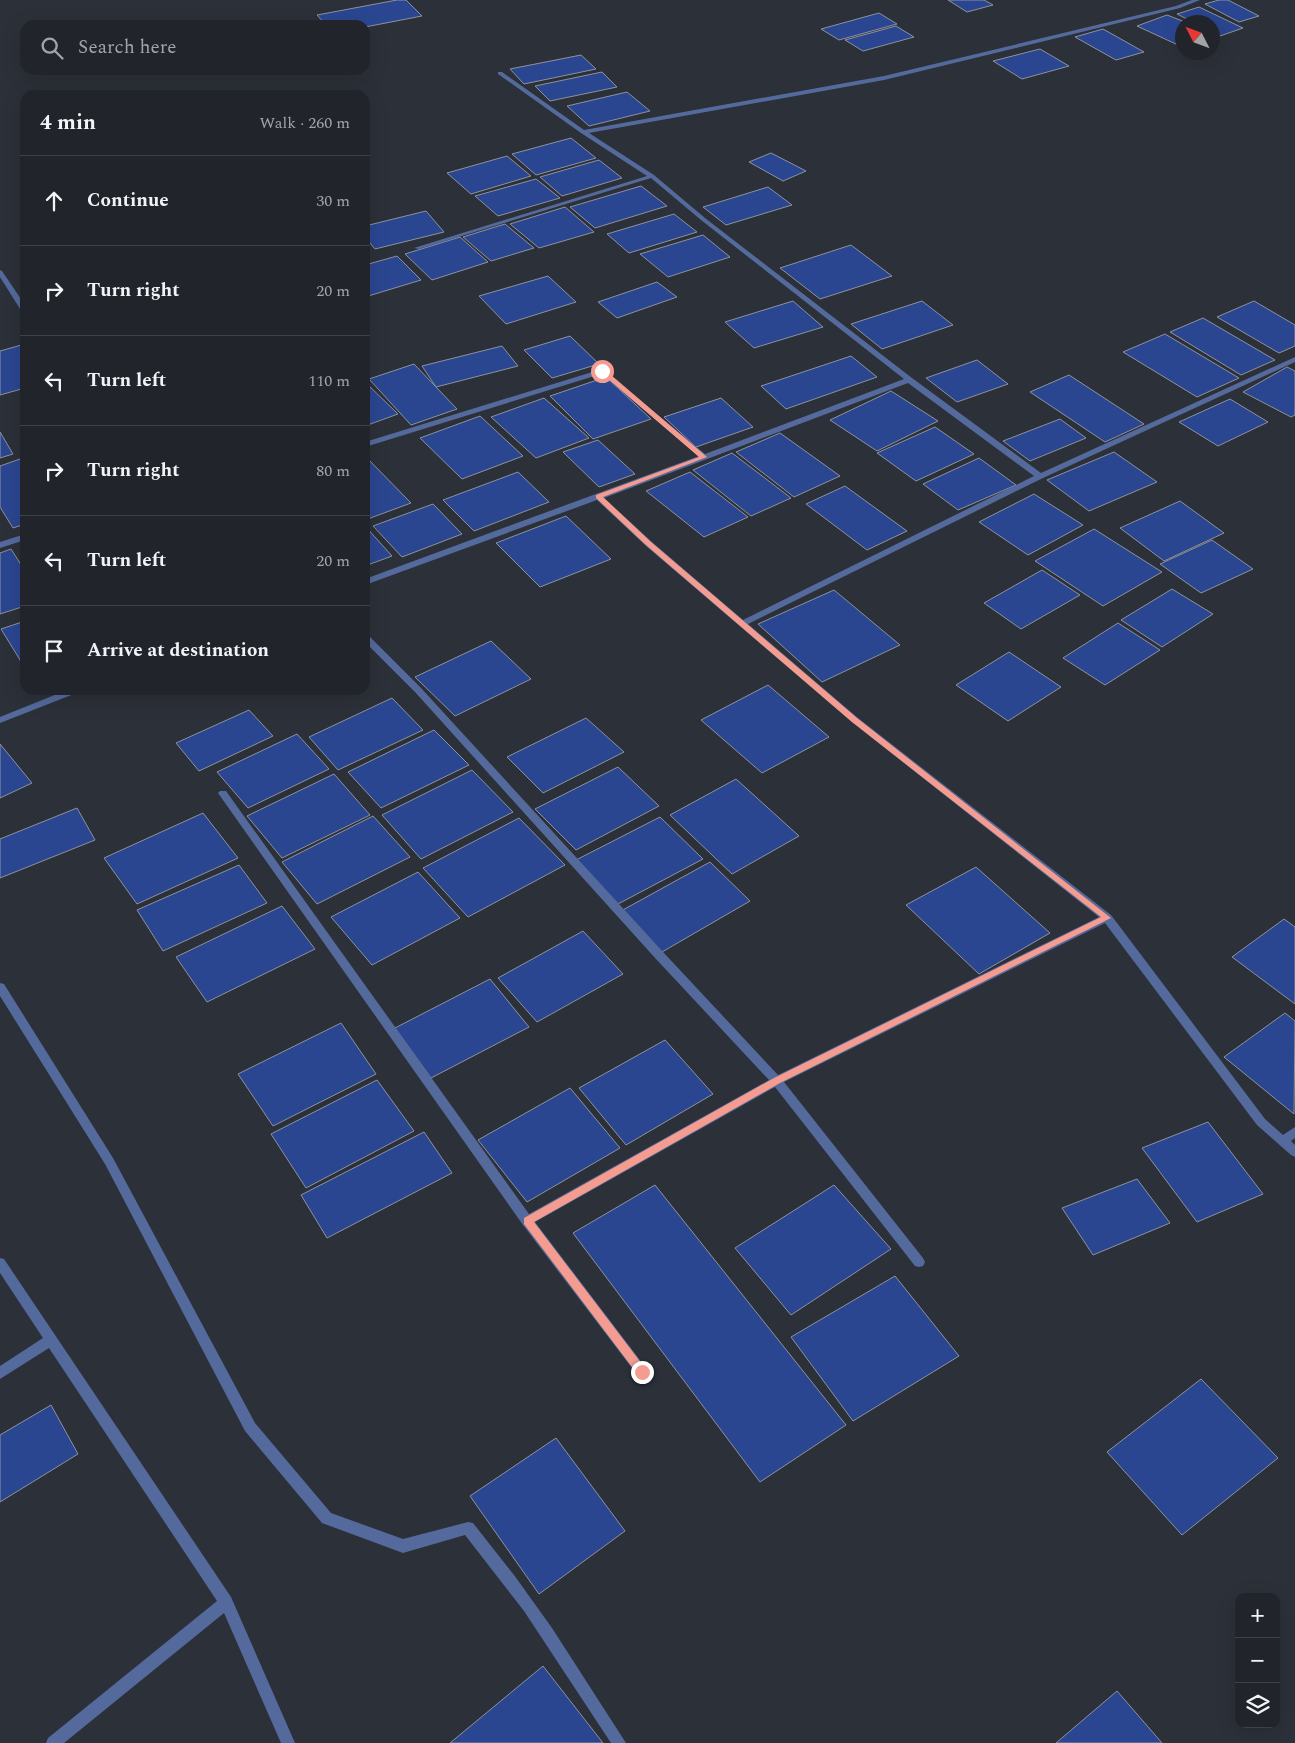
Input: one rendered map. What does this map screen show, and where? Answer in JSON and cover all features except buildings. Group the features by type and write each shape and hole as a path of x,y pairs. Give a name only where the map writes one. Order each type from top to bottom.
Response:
{"street":[{"path":"583,132 884,78 1178,7 1197,0"},
{"path":"500,73 583,132 652,176 703,219 909,380 1040,476"},
{"path":"417,248 652,176"},
{"path":"0,272 20,302"},
{"path":"742,624 1040,476 1295,359"},
{"path":"370,443 602,371 704,457"},
{"path":"370,580 909,380"},
{"path":"598,497 648,544 855,720 1107,918 1262,1122 1295,1152"},
{"path":"0,545 20,539"},
{"path":"370,642 418,690 660,956 777,1081 919,1262"},
{"path":"0,720 63,695"},
{"path":"223,793 527,1221 642,1372"},
{"path":"527,1221 777,1081 1107,918"},
{"path":"0,987 109,1161 250,1427 327,1518 403,1546 468,1528 501,1566 554,1640 619,1743"},
{"path":"1283,1141 1295,1132"},
{"path":"0,1263 226,1602 288,1743"},
{"path":"0,1373 51,1340"},
{"path":"53,1743 226,1602"}],"route":[{"path":"602,371 704,457 598,497 648,544 855,720 1107,918 777,1081 527,1221 642,1372"}]}
